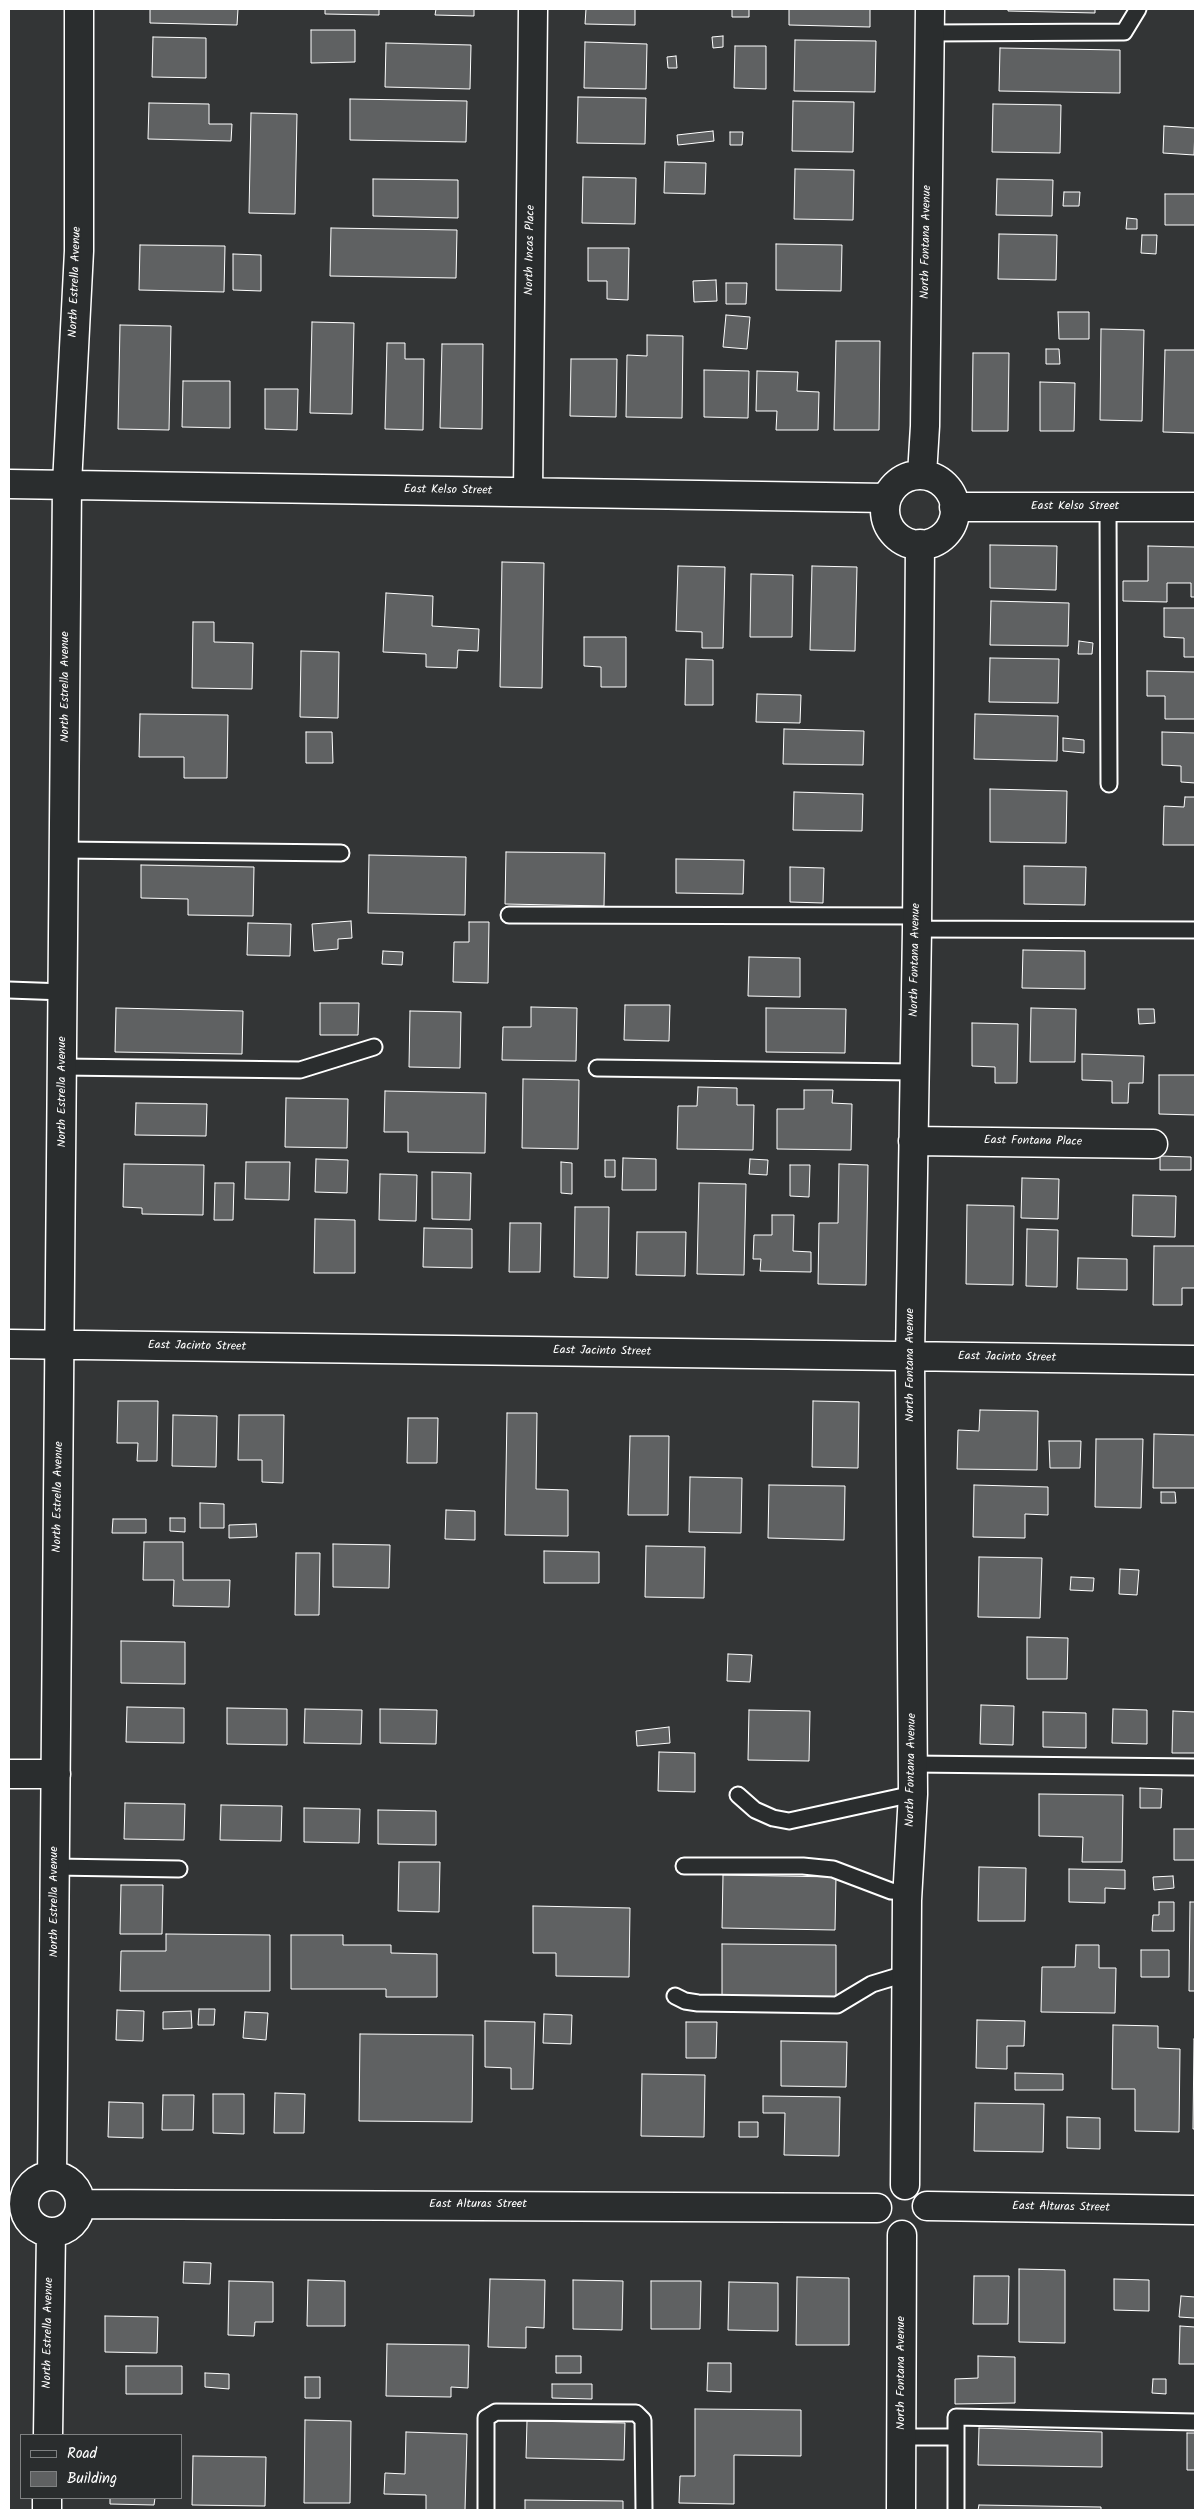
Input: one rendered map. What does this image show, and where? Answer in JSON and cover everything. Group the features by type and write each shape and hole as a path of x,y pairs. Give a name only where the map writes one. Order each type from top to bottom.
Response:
{"street":[{"name":"North Estrella Avenue","path":"52,2176 61,1345 67,484 79,251 79,9"},
{"name":"North Incas Place","path":"528,492 534,9"},
{"name":"North Fontana Avenue","path":"922,475 925,426 930,21"},
{"path":"922,475 942,483 949,492 954,507 952,524 945,533 936,541 920,544 901,539 892,532 886,521 885,509 887,498 893,487 901,480 911,476 922,475"},
{"name":"East Kelso Street","path":"9,484 887,498"},
{"name":"East Kelso Street","path":"954,507 1195,508"},
{"name":"North Fontana Avenue","path":"905,2185 908,1892 913,1794 910,1356 917,923 920,544"},
{"name":"East Fontana Place","path":"913,1141 1152,1144"},
{"name":"East Jacinto Street","path":"9,1344 1195,1360"},
{"path":"9,1774 56,1774"},
{"path":"52,2176 61,2177 75,2188 80,2204 74,2220 68,2226 51,2232 43,2231 30,2222 16,2207 28,2188 43,2177 52,2176"},
{"path":"897,2185 905,2185 919,2191 927,2206 925,2220 920,2228 913,2233 902,2235 888,2231 882,2225 877,2208 883,2192 897,2185"},
{"name":"East Alturas Street","path":"80,2204 877,2208"},
{"name":"East Alturas Street","path":"927,2206 1195,2210"},
{"name":"North Estrella Avenue","path":"48,2434 51,2232"},
{"name":"North Fontana Avenue","path":"901,2510 902,2235"}],"lane":[{"path":"930,21 1124,32 1138,9"},
{"path":"1108,507 1109,784"},
{"path":"64,850 341,853"},
{"path":"509,915 1195,930"},
{"path":"9,990 64,992"},
{"path":"63,1067 300,1070 374,1047"},
{"path":"597,1068 914,1072"},
{"path":"913,1764 1195,1767"},
{"path":"738,1795 755,1810 773,1818 788,1821 913,1794"},
{"path":"684,1866 803,1866 833,1869 892,1891 908,1892"},
{"path":"55,1867 179,1870"},
{"path":"675,1996 685,2001 698,2003 837,2005 872,1984 895,1977 907,1978"},
{"path":"486,2510 486,2418 496,2412 636,2413 644,2420 644,2510"},
{"path":"956,2510 956,2417 1195,2422"},
{"path":"901,2437 956,2437"}],"building":[{"path":"150,9 238,9 237,25 150,23"},
{"path":"325,9 379,9 379,15 325,14"},
{"path":"436,9 474,9 474,16 435,15"},
{"path":"586,9 635,9 635,25 585,24"},
{"path":"732,9 749,9 749,17 732,17"},
{"path":"789,9 870,9 870,27 789,25"},
{"path":"1008,9 1095,9 1095,13 1008,11"},
{"path":"311,30 355,30 355,62 311,63"},
{"path":"723,36 723,47 713,48 712,37"},
{"path":"153,37 206,38 206,78 152,77"},
{"path":"795,40 876,41 875,92 794,91"},
{"path":"585,42 647,44 646,89 584,88"},
{"path":"386,43 471,45 470,89 385,87"},
{"path":"735,46 766,46 766,89 734,88"},
{"path":"1000,48 1120,50 1120,93 999,91"},
{"path":"676,56 677,68 668,68 667,57"},
{"path":"578,97 646,98 645,144 577,143"},
{"path":"350,99 467,101 466,142 350,140"},
{"path":"793,101 854,102 853,152 792,151"},
{"path":"149,103 209,104 209,124 232,124 231,141 148,139"},
{"path":"993,104 1061,105 1060,153 992,152"},
{"path":"251,113 297,114 295,214 249,213"},
{"path":"1164,126 1195,128 1194,155 1163,153"},
{"path":"713,131 714,141 678,145 677,135"},
{"path":"730,132 743,132 742,145 730,145"},
{"path":"665,162 706,163 705,194 664,193"},
{"path":"795,169 854,170 853,220 794,219"},
{"path":"583,177 636,178 635,224 582,223"},
{"path":"373,179 458,180 458,218 373,216"},
{"path":"997,179 1053,180 1052,216 996,215"},
{"path":"1064,192 1080,192 1079,206 1063,206"},
{"path":"1165,194 1195,194 1195,225 1165,225"},
{"path":"1127,218 1137,219 1137,229 1126,229"},
{"path":"331,228 457,230 456,278 330,276"},
{"path":"999,234 1057,235 1056,280 998,279"},
{"path":"1142,235 1157,235 1156,254 1141,253"},
{"path":"776,244 842,245 841,291 776,290"},
{"path":"140,245 225,246 224,292 139,290"},
{"path":"588,248 629,248 628,300 607,299 607,281 588,281"},
{"path":"233,254 261,255 261,291 233,290"},
{"path":"716,280 717,301 694,302 693,281"},
{"path":"726,283 747,283 746,304 726,304"},
{"path":"1058,312 1089,312 1089,339 1059,339"},
{"path":"726,315 750,317 747,349 723,347"},
{"path":"312,322 354,323 352,414 310,413"},
{"path":"120,325 171,326 169,430 118,429"},
{"path":"1101,329 1144,330 1142,421 1100,420"},
{"path":"647,335 683,336 682,418 626,417 627,355 647,356"},
{"path":"836,341 880,341 879,430 834,430"},
{"path":"387,343 405,343 405,359 424,359 423,430 385,429"},
{"path":"442,344 483,344 482,429 440,428"},
{"path":"1046,349 1059,349 1060,364 1046,364"},
{"path":"1165,350 1195,350 1195,433 1163,432"},
{"path":"973,353 1009,353 1008,431 972,431"},
{"path":"571,359 617,359 616,417 570,416"},
{"path":"704,370 749,371 748,418 704,417"},
{"path":"757,371 798,372 797,391 819,392 818,430 776,430 777,411 756,411"},
{"path":"183,381 230,381 230,428 182,427"},
{"path":"1040,382 1075,383 1074,431 1040,431"},
{"path":"265,389 298,389 297,430 265,429"},
{"path":"990,545 1057,546 1056,590 990,588"},
{"path":"1148,546 1195,547 1195,597 1191,597 1191,583 1167,583 1167,602 1123,601 1123,581 1148,581"},
{"path":"502,562 544,563 542,688 500,687"},
{"path":"678,566 725,567 723,648 702,648 702,632 676,631"},
{"path":"812,566 857,567 855,651 810,650"},
{"path":"751,574 793,575 792,637 750,637"},
{"path":"386,593 433,596 432,626 479,629 478,651 458,650 457,668 426,667 426,654 383,652"},
{"path":"991,601 1069,603 1068,646 990,645"},
{"path":"1164,608 1195,608 1195,657 1184,657 1184,638 1164,637"},
{"path":"193,622 214,622 214,642 253,643 252,689 192,688"},
{"path":"584,637 626,637 626,687 601,687 601,667 584,666"},
{"path":"1079,641 1093,643 1092,654 1078,654"},
{"path":"301,651 339,652 338,718 300,717"},
{"path":"990,658 1059,659 1058,703 989,702"},
{"path":"686,659 713,660 713,705 685,705"},
{"path":"1147,671 1195,672 1195,719 1165,719 1165,696 1147,696"},
{"path":"757,694 801,695 800,723 756,722"},
{"path":"140,714 228,715 227,778 184,778 184,757 139,757"},
{"path":"975,714 1058,716 1057,761 974,759"},
{"path":"784,729 864,731 863,765 783,764"},
{"path":"306,732 332,732 333,763 306,763"},
{"path":"1162,732 1195,733 1195,783 1181,782 1181,766 1162,765"},
{"path":"1063,738 1084,740 1084,753 1063,751"},
{"path":"990,789 1067,791 1066,843 990,842"},
{"path":"794,792 863,794 862,831 793,830"},
{"path":"1185,797 1195,797 1195,845 1163,845 1164,806 1184,807"},
{"path":"506,852 605,853 604,906 505,904"},
{"path":"369,855 466,857 465,915 368,913"},
{"path":"676,859 744,860 743,894 676,893"},
{"path":"141,865 254,867 253,916 188,915 188,899 141,898"},
{"path":"1024,866 1086,867 1085,905 1024,904"},
{"path":"790,867 824,868 823,903 790,902"},
{"path":"351,921 352,938 338,939 338,949 314,951 312,924"},
{"path":"469,922 489,922 488,983 453,982 454,942 469,942"},
{"path":"248,923 291,924 290,956 247,955"},
{"path":"1023,950 1085,951 1085,989 1022,988"},
{"path":"383,951 403,952 402,965 382,964"},
{"path":"749,957 800,958 800,997 748,996"},
{"path":"320,1003 359,1003 358,1035 320,1035"},
{"path":"625,1005 670,1005 669,1041 624,1040"},
{"path":"531,1007 577,1008 576,1061 502,1060 503,1027 531,1027"},
{"path":"116,1008 243,1011 242,1054 115,1052"},
{"path":"766,1008 846,1009 845,1053 766,1052"},
{"path":"1031,1008 1076,1009 1075,1062 1030,1062"},
{"path":"1138,1009 1154,1009 1155,1023 1139,1024"},
{"path":"410,1011 461,1012 460,1068 409,1067"},
{"path":"972,1023 1018,1024 1017,1083 995,1083 995,1067 972,1066"},
{"path":"1082,1054 1144,1056 1143,1083 1129,1083 1128,1103 1112,1103 1112,1081 1082,1080"},
{"path":"1159,1075 1195,1075 1195,1115 1159,1114"},
{"path":"523,1079 579,1080 578,1149 522,1148"},
{"path":"698,1087 737,1088 737,1105 754,1105 753,1150 677,1149 678,1106 697,1106"},
{"path":"804,1090 833,1090 832,1103 852,1104 851,1150 777,1149 777,1109 804,1109"},
{"path":"385,1091 486,1093 485,1153 408,1152 408,1132 384,1132"},
{"path":"286,1098 348,1099 347,1148 285,1147"},
{"path":"136,1103 207,1104 206,1136 135,1135"},
{"path":"1160,1156 1191,1157 1191,1170 1160,1170"},
{"path":"623,1158 656,1159 656,1190 622,1190"},
{"path":"316,1159 348,1160 347,1193 315,1192"},
{"path":"750,1159 768,1160 767,1175 749,1174"},
{"path":"605,1160 615,1160 615,1177 605,1177"},
{"path":"246,1162 290,1162 289,1200 245,1199"},
{"path":"561,1162 572,1163 572,1194 561,1193"},
{"path":"124,1164 204,1165 203,1215 142,1214 142,1208 123,1207"},
{"path":"839,1164 868,1165 866,1285 818,1284 819,1223 838,1223"},
{"path":"790,1165 810,1165 809,1197 790,1196"},
{"path":"432,1172 471,1173 470,1220 432,1219"},
{"path":"380,1174 417,1175 416,1221 379,1220"},
{"path":"1022,1178 1059,1179 1058,1219 1021,1218"},
{"path":"215,1183 234,1183 233,1220 214,1220"},
{"path":"699,1183 746,1184 744,1275 697,1274"},
{"path":"1133,1195 1176,1196 1175,1237 1132,1236"},
{"path":"967,1205 1014,1206 1013,1285 966,1284"},
{"path":"575,1207 609,1207 608,1278 574,1277"},
{"path":"772,1215 794,1215 793,1251 811,1252 811,1272 760,1271 761,1259 753,1259 754,1235 772,1235"},
{"path":"315,1219 355,1220 355,1273 314,1273"},
{"path":"510,1223 541,1223 540,1272 509,1272"},
{"path":"424,1228 472,1229 472,1268 423,1267"},
{"path":"1027,1229 1058,1230 1057,1287 1026,1286"},
{"path":"637,1232 686,1232 685,1276 636,1275"},
{"path":"1154,1246 1195,1246 1195,1288 1182,1288 1182,1305 1153,1305"},
{"path":"1078,1258 1127,1259 1127,1290 1077,1289"},
{"path":"118,1401 158,1401 157,1461 137,1461 138,1443 117,1443"},
{"path":"813,1401 859,1402 858,1468 812,1467"},
{"path":"980,1410 1038,1411 1037,1470 957,1469 958,1430 979,1431"},
{"path":"507,1413 537,1413 536,1489 568,1490 568,1536 505,1535"},
{"path":"173,1415 217,1416 216,1467 172,1466"},
{"path":"239,1415 284,1415 283,1483 262,1482 262,1460 238,1460"},
{"path":"408,1418 438,1418 437,1463 407,1463"},
{"path":"1154,1434 1195,1435 1195,1488 1153,1488"},
{"path":"630,1436 669,1436 668,1515 628,1515"},
{"path":"1096,1439 1143,1439 1141,1508 1095,1507"},
{"path":"1049,1441 1081,1441 1080,1468 1050,1468"},
{"path":"690,1477 742,1478 741,1533 689,1532"},
{"path":"769,1485 845,1486 844,1540 768,1538"},
{"path":"974,1485 1048,1487 1048,1515 1025,1514 1025,1538 973,1537"},
{"path":"1161,1492 1175,1492 1176,1503 1161,1503"},
{"path":"200,1503 224,1504 224,1528 200,1528"},
{"path":"446,1510 475,1511 475,1540 445,1539"},
{"path":"170,1518 185,1518 185,1532 170,1531"},
{"path":"113,1519 146,1519 146,1533 112,1533"},
{"path":"256,1524 257,1537 229,1538 229,1525"},
{"path":"144,1542 183,1542 183,1580 230,1580 229,1607 173,1606 174,1580 143,1580"},
{"path":"333,1544 390,1545 389,1588 333,1587"},
{"path":"646,1546 705,1547 704,1598 645,1597"},
{"path":"544,1551 599,1552 599,1583 544,1583"},
{"path":"296,1553 320,1553 319,1615 295,1615"},
{"path":"979,1557 1042,1558 1040,1618 978,1617"},
{"path":"1120,1569 1139,1570 1137,1595 1119,1594"},
{"path":"1071,1577 1094,1578 1093,1591 1070,1590"},
{"path":"1027,1637 1068,1638 1067,1679 1027,1679"},
{"path":"121,1641 185,1642 185,1684 121,1683"},
{"path":"728,1654 752,1655 750,1682 727,1681"},
{"path":"981,1705 1014,1706 1013,1745 980,1744"},
{"path":"127,1707 184,1708 184,1743 126,1742"},
{"path":"227,1708 287,1709 287,1745 227,1744"},
{"path":"305,1709 362,1710 361,1744 304,1743"},
{"path":"380,1709 437,1710 436,1744 380,1743"},
{"path":"1113,1709 1147,1710 1147,1744 1112,1743"},
{"path":"749,1710 810,1711 809,1761 748,1760"},
{"path":"1173,1711 1195,1712 1195,1753 1172,1753"},
{"path":"1043,1712 1086,1713 1086,1748 1043,1747"},
{"path":"669,1727 670,1743 637,1746 636,1731"},
{"path":"659,1752 695,1753 695,1792 658,1791"},
{"path":"1140,1788 1162,1789 1161,1808 1140,1808"},
{"path":"1039,1794 1123,1795 1122,1862 1082,1862 1083,1837 1039,1836"},
{"path":"125,1803 185,1804 184,1840 124,1839"},
{"path":"221,1805 282,1806 281,1841 220,1840"},
{"path":"304,1808 360,1809 359,1843 304,1842"},
{"path":"378,1810 436,1811 436,1845 378,1844"},
{"path":"1174,1829 1195,1829 1195,1860 1174,1860"},
{"path":"399,1862 440,1862 439,1912 398,1911"},
{"path":"979,1867 1026,1868 1025,1921 978,1921"},
{"path":"1069,1869 1125,1870 1125,1889 1105,1888 1105,1903 1069,1902"},
{"path":"723,1875 836,1877 835,1930 722,1928"},
{"path":"1173,1876 1174,1888 1154,1890 1153,1877"},
{"path":"121,1885 163,1885 162,1934 120,1934"},
{"path":"1159,1902 1174,1902 1174,1931 1152,1931 1153,1915 1159,1915"},
{"path":"1190,1902 1195,1902 1195,1991 1189,1991"},
{"path":"533,1906 630,1908 629,1977 556,1976 556,1953 533,1953"},
{"path":"166,1934 270,1935 270,1991 120,1991 121,1951 166,1951"},
{"path":"291,1935 343,1935 343,1945 391,1945 391,1953 437,1954 437,1997 386,1997 386,1989 291,1989"},
{"path":"722,1944 836,1945 836,1999 722,1997"},
{"path":"1076,1945 1099,1945 1099,1968 1116,1968 1115,2013 1041,2012 1042,1967 1075,1967"},
{"path":"1141,1950 1169,1950 1169,1977 1141,1977"},
{"path":"199,2009 215,2009 214,2025 198,2025"},
{"path":"117,2010 144,2011 143,2041 116,2040"},
{"path":"191,2011 192,2028 163,2029 163,2012"},
{"path":"245,2012 268,2013 266,2040 243,2038"},
{"path":"544,2014 572,2015 571,2044 543,2043"},
{"path":"977,2020 1025,2021 1024,2046 1007,2046 1007,2069 976,2068"},
{"path":"485,2021 535,2022 533,2089 511,2089 511,2068 485,2067"},
{"path":"686,2022 717,2022 716,2058 686,2058"},
{"path":"1113,2025 1158,2026 1158,2048 1180,2049 1179,2132 1135,2131 1135,2089 1112,2089"},
{"path":"360,2034 473,2035 472,2122 359,2121"},
{"path":"1194,2039 1195,2129 1193,2129"},
{"path":"781,2041 847,2042 846,2087 781,2086"},
{"path":"1015,2073 1063,2074 1063,2090 1015,2090"},
{"path":"642,2074 705,2075 704,2137 641,2136"},
{"path":"275,2093 305,2094 304,2133 274,2133"},
{"path":"213,2094 244,2094 244,2134 213,2133"},
{"path":"163,2095 194,2095 193,2130 162,2130"},
{"path":"763,2096 840,2097 839,2156 784,2155 785,2113 763,2113"},
{"path":"109,2102 143,2103 143,2138 108,2137"},
{"path":"975,2103 1044,2104 1043,2152 974,2151"},
{"path":"1067,2117 1100,2118 1100,2149 1067,2148"},
{"path":"739,2122 758,2122 758,2137 739,2137"},
{"path":"184,2262 211,2263 210,2284 183,2283"},
{"path":"1019,2269 1065,2270 1065,2343 1019,2342"},
{"path":"974,2276 1009,2276 1008,2324 973,2324"},
{"path":"797,2277 849,2278 849,2345 796,2345"},
{"path":"490,2279 545,2280 544,2328 526,2327 526,2348 488,2347"},
{"path":"1114,2279 1149,2280 1149,2311 1114,2310"},
{"path":"308,2280 345,2281 345,2326 307,2326"},
{"path":"573,2280 623,2281 622,2330 573,2329"},
{"path":"229,2281 273,2282 273,2322 255,2322 254,2336 228,2335"},
{"path":"651,2281 701,2281 700,2329 651,2329"},
{"path":"729,2282 778,2283 778,2331 728,2330"},
{"path":"1181,2296 1195,2297 1195,2318 1179,2317"},
{"path":"105,2316 158,2317 157,2353 105,2352"},
{"path":"1180,2326 1195,2327 1195,2364 1179,2364"},
{"path":"387,2344 469,2345 468,2388 451,2387 451,2397 386,2396"},
{"path":"556,2356 581,2356 581,2373 556,2373"},
{"path":"978,2356 1015,2357 1015,2403 955,2404 955,2379 978,2378"},
{"path":"708,2363 731,2363 731,2392 707,2391"},
{"path":"126,2366 182,2366 182,2394 126,2394"},
{"path":"205,2373 229,2374 229,2389 205,2387"},
{"path":"305,2377 320,2377 320,2398 305,2398"},
{"path":"1153,2379 1166,2379 1166,2394 1152,2393"},
{"path":"552,2384 592,2384 592,2399 552,2398"},
{"path":"695,2409 801,2410 801,2456 734,2455 734,2504 679,2503 680,2476 695,2476"},
{"path":"305,2420 351,2421 350,2503 304,2503"},
{"path":"527,2421 625,2423 624,2460 526,2458"},
{"path":"979,2428 1102,2432 1102,2467 978,2465"},
{"path":"406,2432 467,2434 465,2510 426,2510 426,2495 384,2494 385,2473 405,2474"},
{"path":"1187,2433 1195,2433 1195,2470 1187,2470"},
{"path":"193,2456 266,2457 265,2506 192,2505"},
{"path":"110,2499 155,2499 154,2505 110,2504"},
{"path":"525,2500 623,2501 623,2510 525,2510"},
{"path":"979,2505 1101,2507 1101,2510 978,2510"}]}
